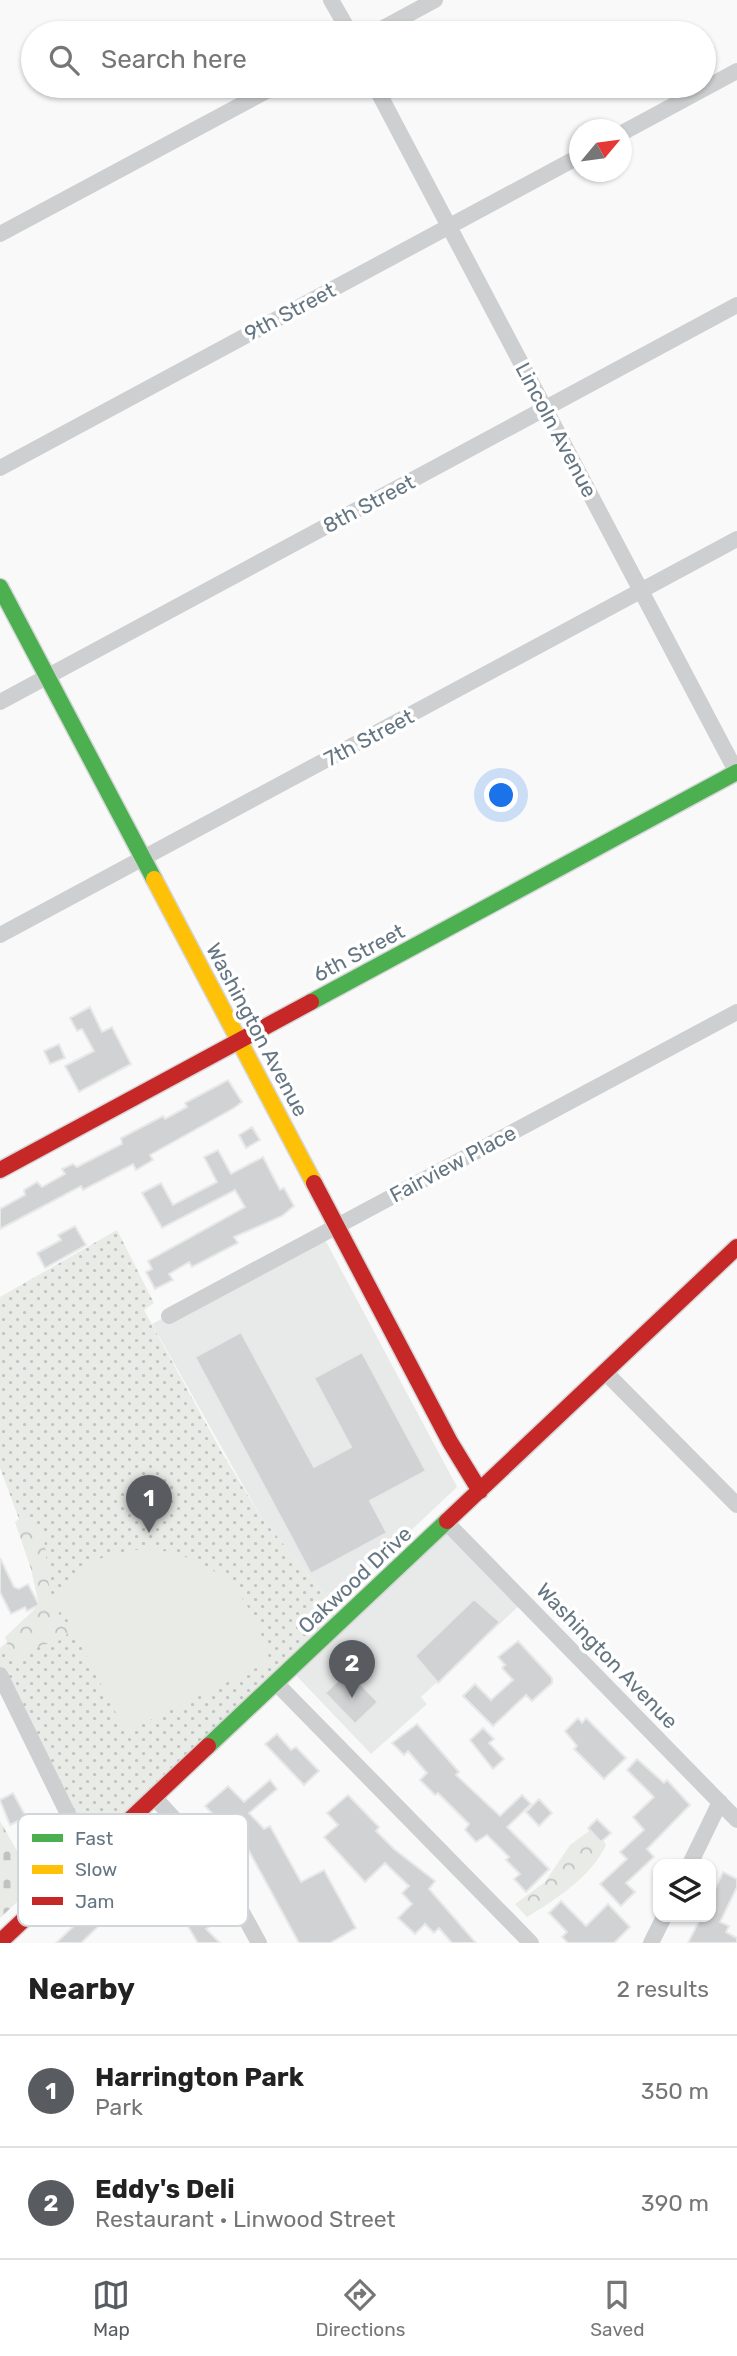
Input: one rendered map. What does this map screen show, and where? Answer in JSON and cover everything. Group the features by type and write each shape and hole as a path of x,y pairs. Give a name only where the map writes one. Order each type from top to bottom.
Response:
{"street":[{"path":"331,0 342,21"},
{"path":"396,21 435,0"},
{"path":"716,82 737,71"},
{"path":"0,234 254,98"},
{"name":"Lincoln Avenue","path":"381,98 737,772"},
{"path":"632,128 687,98"},
{"name":"9th Street","path":"0,468 569,161"},
{"name":"8th Street","path":"0,702 737,305"},
{"name":"7th Street","path":"0,935 737,539"},
{"name":"Washington Avenue","path":"0,587 450,1442 480,1491"},
{"name":"6th Street","path":"0,1170 737,772"},
{"name":"Fairview Place","path":"169,1316 737,1012"},
{"name":"Oakwood Drive","path":"138,1814 737,1247"},
{"path":"606,1373 737,1505"},
{"name":"Washington Avenue","path":"447,1523 737,1820"},
{"path":"0,1675 68,1814"},
{"path":"276,1683 531,1943"},
{"path":"155,1798 170,1814"},
{"path":"692,1859 720,1802"},
{"path":"651,1943 662,1922"},
{"path":"248,1923 259,1943"},
{"name":"Oakwood Drive","path":"0,1942 18,1925"}],"shaded area":[{"path":"323,1236 457,1487 333,1604 261,1517 152,1324"},
{"path":"447,1523 522,1603 421,1697 427,1704 371,1754 291,1670"}],"green space":[{"path":"117,1230 154,1303 144,1310 221,1451 261,1517 333,1604 336,1626 138,1814 68,1814 0,1673 0,1648 51,1605 0,1468 0,1297"},
{"path":"23,1516 32,1520 43,1535 49,1585 68,1632 64,1639 40,1646 13,1660 5,1637 39,1605 31,1569 15,1522"},
{"path":"154,1549 199,1562 231,1585 254,1618 270,1661 132,1729 123,1726 55,1596 75,1574 98,1559 125,1552"},
{"path":"0,1821 18,1852 18,1901 0,1918"},
{"path":"589,1831 598,1832 606,1845 600,1856 572,1886 527,1917 515,1904 545,1882 570,1845"}],"building":[{"path":"90,1007 102,1032 112,1027 131,1064 79,1092 65,1066 94,1051 82,1029 77,1031 70,1018"},
{"path":"59,1044 65,1058 50,1064 44,1051"},
{"path":"228,1080 242,1102 234,1108 150,1155 153,1160 136,1170 133,1164 83,1190 81,1186 0,1229 0,1209 25,1195 24,1190 37,1182 42,1187 65,1174 62,1169 73,1164 77,1167 122,1144 121,1138 163,1116 165,1119 187,1107 185,1103"},
{"path":"252,1127 260,1140 246,1148 239,1135"},
{"path":"218,1150 231,1174 263,1157 280,1190 284,1188 294,1206 282,1216 234,1237 238,1243 192,1267 189,1262 169,1274 173,1280 155,1289 146,1272 152,1269 148,1261 245,1207 235,1190 162,1228 142,1193 161,1183 173,1205 217,1182 204,1157"},
{"path":"75,1226 86,1245 45,1268 37,1253 61,1240 58,1235"},
{"path":"241,1332 314,1467 351,1447 314,1378 362,1352 426,1471 370,1501 387,1533 311,1574 195,1357"},
{"path":"0,1558 14,1587 19,1589 28,1584 39,1605 27,1611 25,1607 11,1614 0,1592"},
{"path":"474,1599 500,1622 438,1683 415,1656"},
{"path":"518,1641 552,1678 552,1683 532,1701 526,1695 493,1726 463,1696 475,1684 491,1700 513,1680 502,1668 505,1665 498,1657"},
{"path":"348,1671 378,1702 355,1724 325,1693"},
{"path":"578,1718 582,1723 586,1718 626,1758 604,1779 574,1749 577,1746 565,1731"},
{"path":"417,1724 459,1772 456,1775 500,1816 522,1795 531,1804 507,1827 549,1869 526,1892 514,1879 520,1874 506,1860 509,1857 487,1835 476,1842 465,1830 469,1824 438,1793 435,1795 420,1780 427,1773 408,1751 404,1755 392,1743"},
{"path":"483,1728 494,1739 489,1743 504,1759 493,1769 470,1740"},
{"path":"277,1734 291,1750 296,1747 319,1771 304,1785 265,1744"},
{"path":"637,1759 664,1783 667,1780 690,1805 647,1849 654,1857 626,1883 635,1892 621,1906 600,1884 627,1859 620,1852 644,1830 633,1817 654,1797 627,1770"},
{"path":"270,1780 277,1789 249,1813 264,1829 270,1826 301,1882 324,1870 356,1928 330,1943 299,1943 248,1849 248,1814 213,1814 205,1806 228,1786 244,1802"},
{"path":"13,1793 24,1814 18,1814 18,1821 10,1825 0,1800"},
{"path":"348,1795 379,1827 376,1831 394,1849 435,1881 429,1889 476,1943 452,1943 439,1928 434,1933 425,1924 415,1934 398,1918 412,1904 402,1893 409,1886 385,1863 365,1882 324,1837 338,1825 327,1813"},
{"path":"539,1799 552,1813 539,1826 526,1812"},
{"path":"597,1819 611,1833 601,1842 588,1828"},
{"path":"723,1872 737,1879 737,1887 720,1922 729,1926 726,1932 737,1938 737,1943 688,1943 698,1922 716,1922 716,1887"},
{"path":"561,1901 586,1926 608,1904 630,1927 614,1943 568,1943 562,1937 567,1932 549,1913"},
{"path":"74,1926 99,1926 81,1943 56,1943"},
{"path":"188,1926 208,1926 206,1929 220,1943 198,1943"}],"traffic: fast":[{"path":"0,587 154,879"},
{"path":"311,1002 737,772"},
{"path":"208,1746 447,1521"}],"traffic: slow":[{"path":"154,879 314,1183"}],"traffic: jam":[{"path":"0,1170 311,1002"},
{"path":"314,1183 450,1442 480,1491"},
{"path":"447,1521 737,1247"},
{"path":"136,1814 208,1746"},
{"path":"0,1942 18,1925"}],"place":[{"name":"Harrington Park","path":"149,1533"},
{"name":"Eddy's Deli","path":"352,1698"}]}
